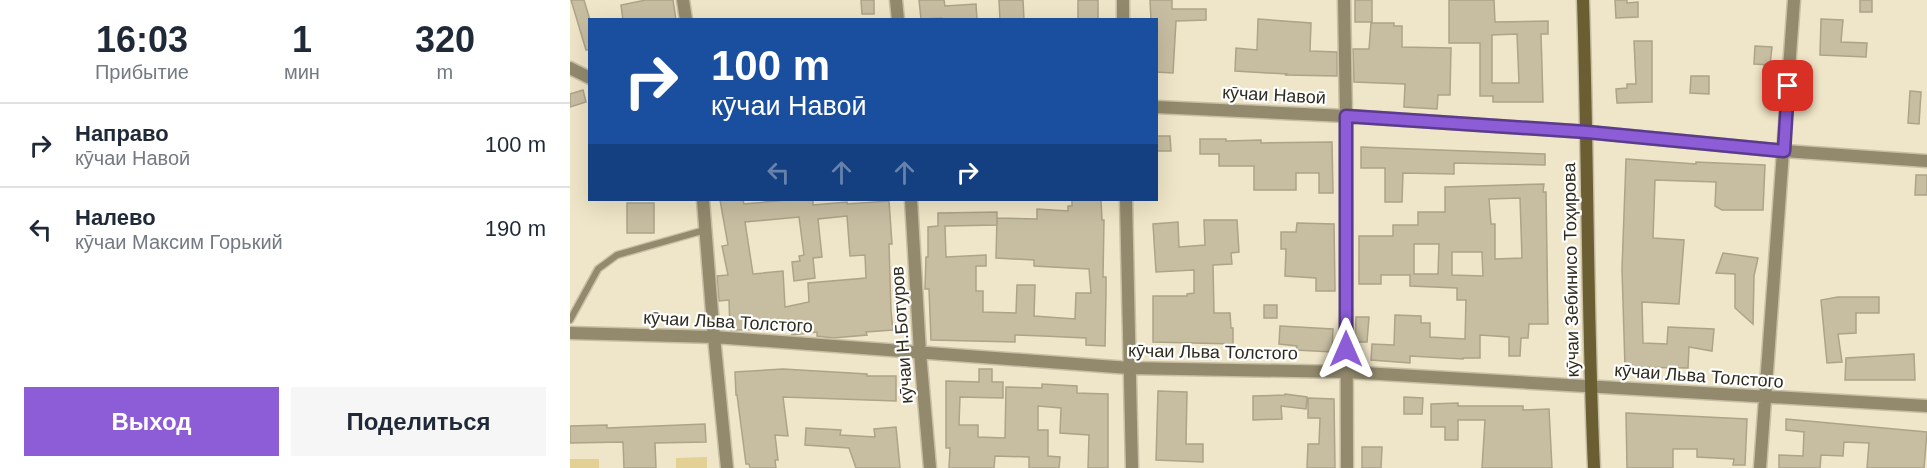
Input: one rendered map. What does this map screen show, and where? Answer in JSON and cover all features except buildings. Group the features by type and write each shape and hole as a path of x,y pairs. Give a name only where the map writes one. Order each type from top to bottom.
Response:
{"main road":[{"name":"кӯчаи Зебинисо Тоҳирова","path":"1583,0 1590,387 1594,468"}],"street":[{"path":"683,0 686,18"},
{"path":"896,0 898,18"},
{"path":"1123,0 1124,18"},
{"path":"1344,0 1347,468"},
{"path":"1760,468 1794,0"},
{"path":"570,68 588,77"},
{"name":"кӯчаи Навоӣ","path":"1158,107 1346,116 1587,132 1784,151 1927,161"},
{"path":"703,201 727,468"},
{"name":"кӯчаи Н.Ботуров","path":"911,201 930,468"},
{"path":"1126,201 1132,468"},
{"name":"кӯчаи Льва Толстого","path":"570,333 714,337 1129,368 1346,372 1927,406"}],"lane":[{"path":"570,320 598,269 617,255 705,230"}],"shaded area":[{"path":"707,457 707,468 676,468 676,458"},
{"path":"570,459 599,459 599,468 570,468"}],"route":[{"path":"1346,349 1346,116 1587,132 1784,151 1788,86"}]}
